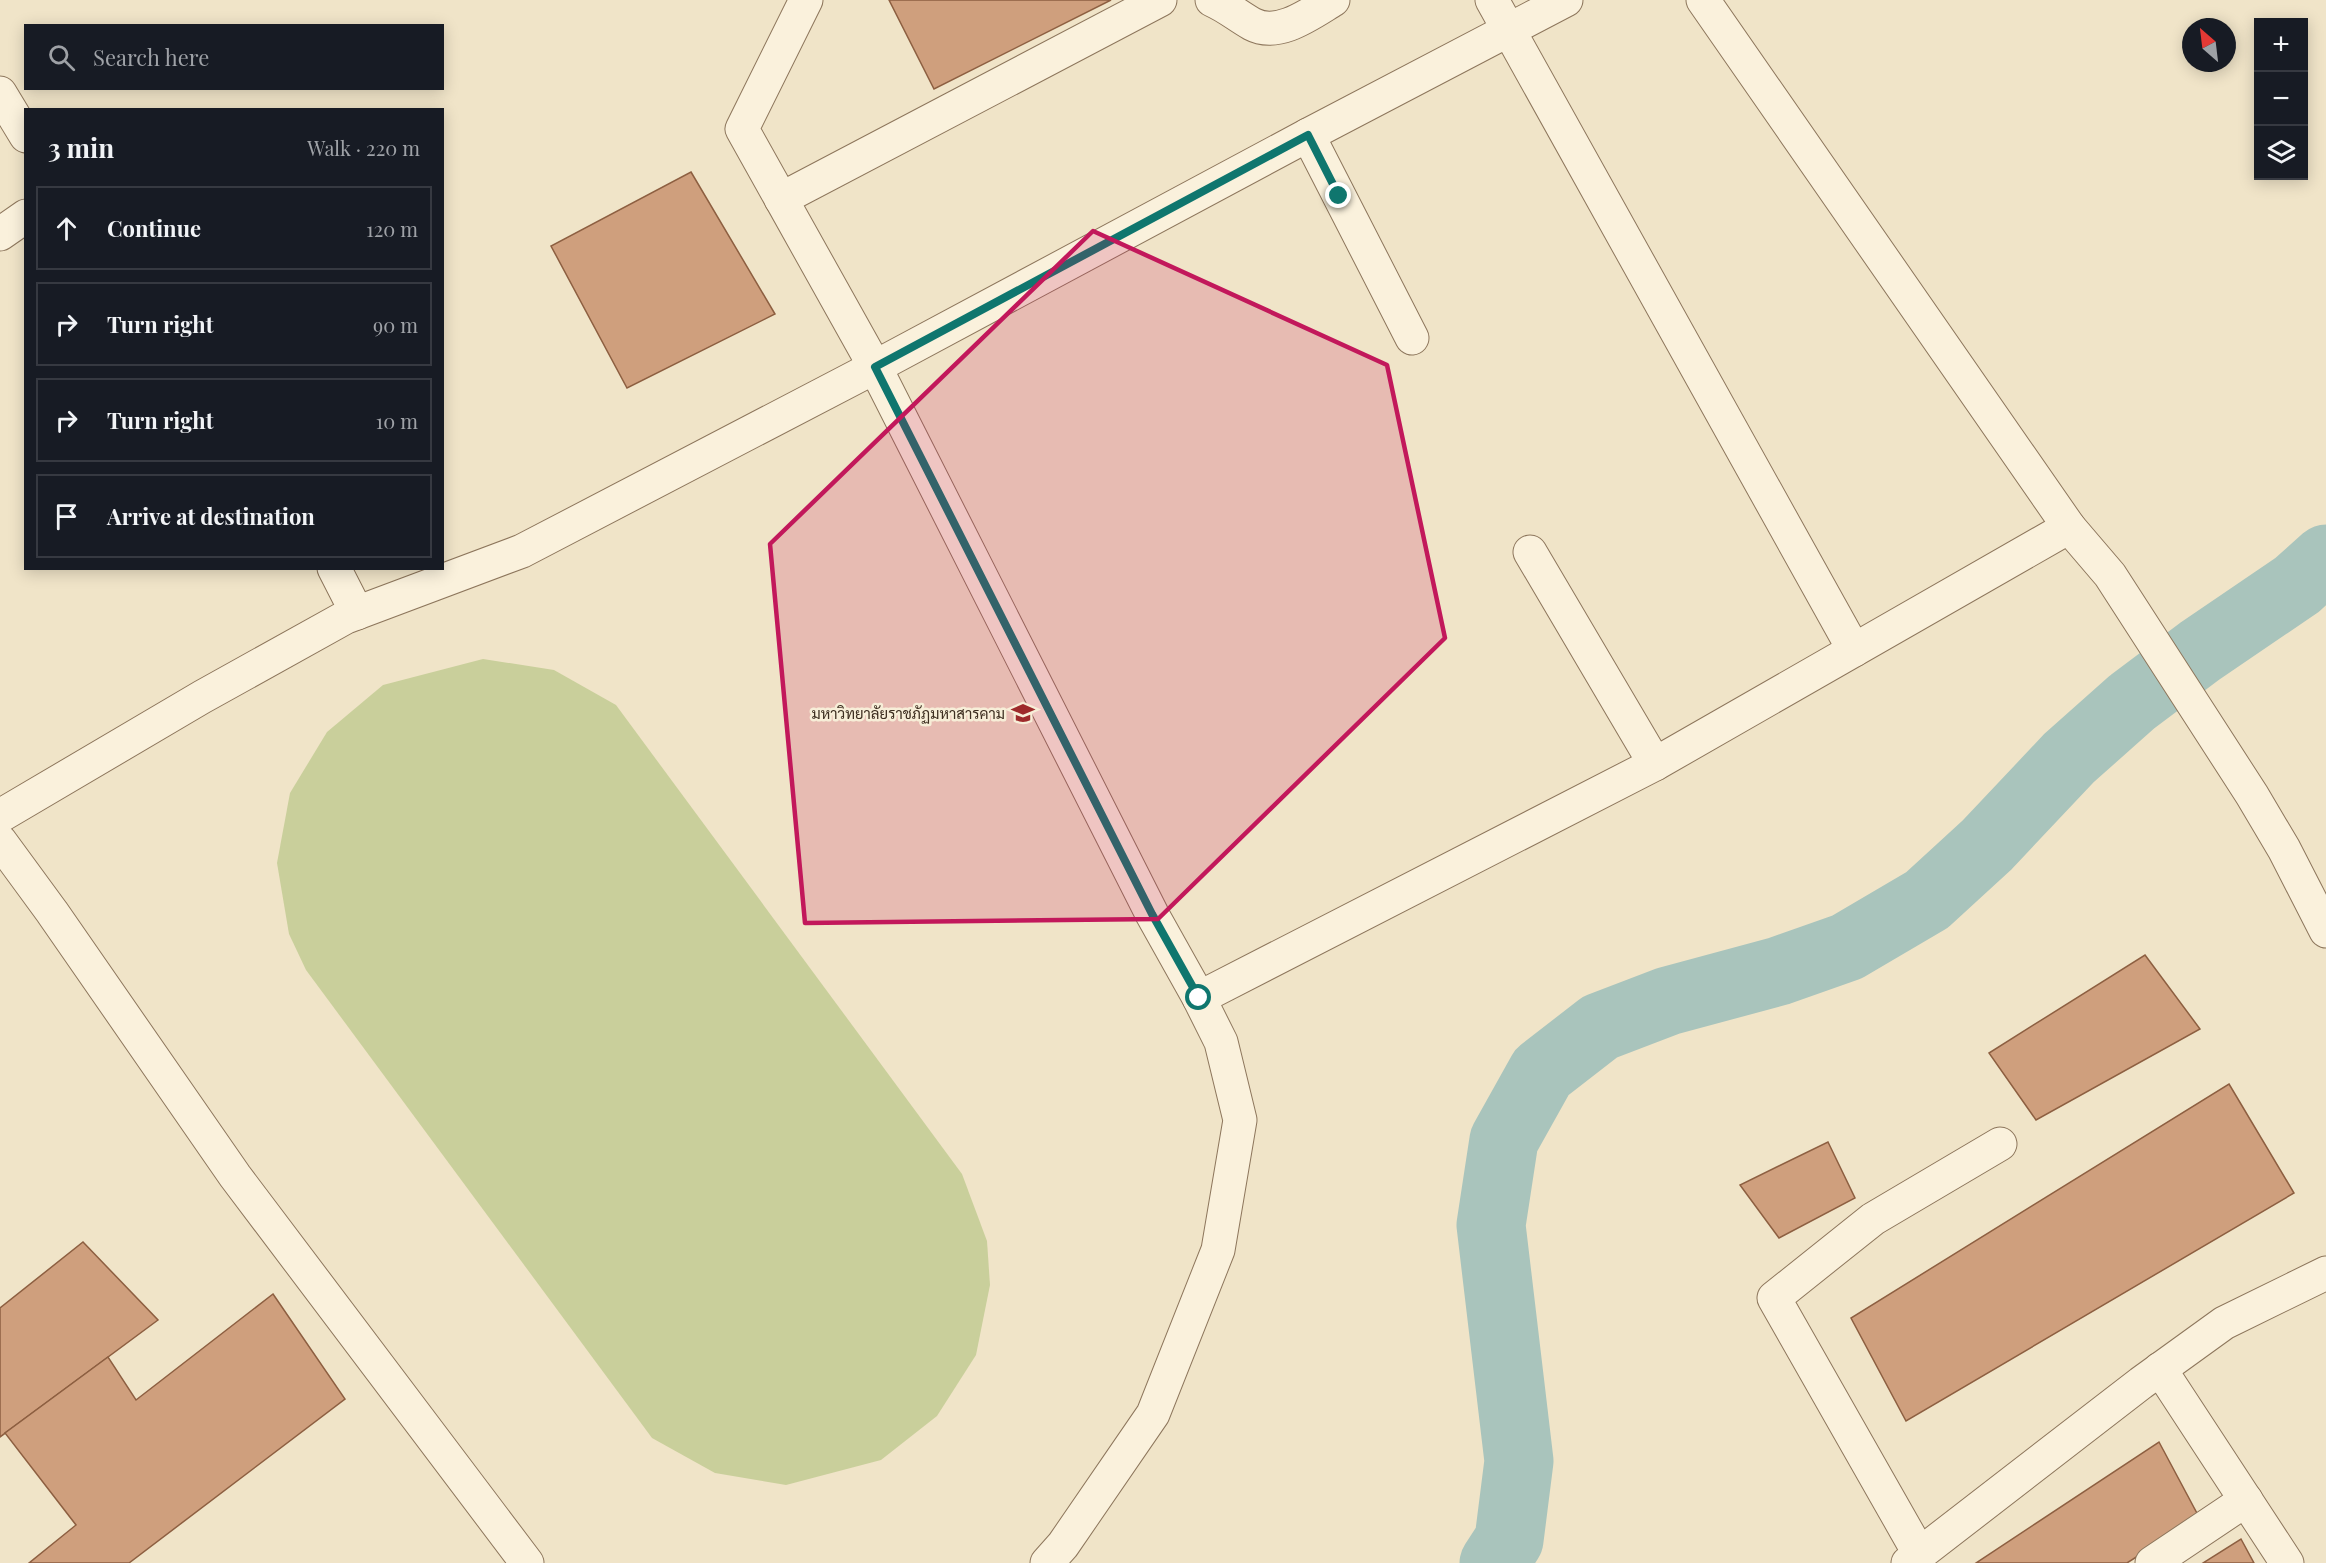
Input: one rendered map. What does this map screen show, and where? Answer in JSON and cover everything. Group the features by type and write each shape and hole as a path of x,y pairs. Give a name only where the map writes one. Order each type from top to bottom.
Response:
{"street":[{"path":"806,0 742,129 875,367 1147,903 1199,998 1221,1042 1240,1120 1218,1250 1153,1414 1063,1545 1047,1563"},
{"path":"781,199 1160,0"},
{"path":"1212,0 1264,29 1280,27 1305,17 1333,0"},
{"path":"1492,0 1854,650"},
{"path":"0,816 202,697 346,617 522,551 875,367 1566,0"},
{"path":"1703,0 2069,527 2110,575 2252,795 2284,849 2326,931"},
{"path":"0,93 24,133"},
{"path":"1308,135 1412,338"},
{"path":"0,234 24,217"},
{"path":"1199,998 1654,764 2069,527"},
{"path":"1530,552 1654,764"},
{"path":"335,570 357,613"},
{"path":"0,841 235,1176 527,1563"},
{"path":"2000,1144 1873,1219 1774,1298 1913,1558 2160,1369 2224,1323 2326,1273"},
{"path":"2160,1369 2287,1563"},
{"path":"2152,1563 2246,1500"}],"highlighted area":[{"path":"1093,231 1387,365 1445,638 1158,919 805,923 770,544"}],"green space":[{"path":"483,659 554,670 616,705 962,1174 987,1241 990,1285 976,1355 937,1416 881,1460 786,1485 715,1473 652,1438 306,970 289,934 277,863 290,793 327,732 383,685"}],"building":[{"path":"889,0 1111,0 934,89"},
{"path":"691,172 775,314 627,388 551,246"},
{"path":"2145,955 2200,1029 2036,1120 1989,1053"},
{"path":"2229,1084 2294,1193 1906,1421 1851,1318"},
{"path":"1828,1142 1855,1198 1779,1238 1740,1185"},
{"path":"83,1242 158,1320 0,1437 0,1308"},
{"path":"273,1294 345,1399 129,1563 29,1563 76,1525 5,1433 108,1357 136,1400"},
{"path":"2159,1442 2199,1517 2127,1563 1976,1563"},
{"path":"2241,1539 2254,1563 2203,1563"}],"waterway":[{"path":"1494,1563 1509,1540 1519,1461 1491,1225 1504,1140 1542,1072 1600,1027 1668,1001 1779,971 1847,947 1927,900 1987,845 2069,758 2132,702 2200,651 2297,585 2326,559"}],"place":[{"name":"มหาวิทยาลัยราชภัฏมหาสารคาม","path":"1023,713"}],"route":[{"path":"1199,998 1152,914 875,367 1308,135 1339,196"}]}
